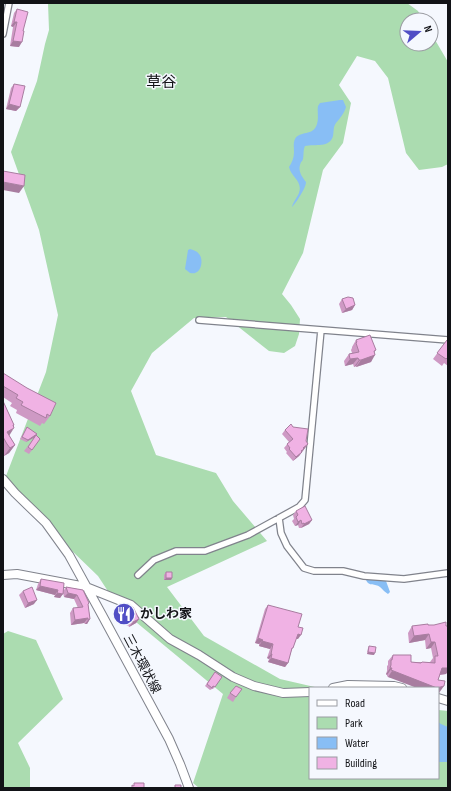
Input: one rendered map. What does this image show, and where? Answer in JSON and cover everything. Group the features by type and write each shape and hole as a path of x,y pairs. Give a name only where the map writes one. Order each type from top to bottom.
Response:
{"main road":[{"path":"3,480 46,523 69,555 86,587"},
{"path":"3,575 17,574 86,587"},
{"name":"三木環状線","path":"86,587 131,605 170,640 199,655 233,677 254,686 283,693 309,692"},
{"name":"三木環状線","path":"86,587 169,740 189,788"},
{"path":"338,687 348,685 398,687"}],"street":[{"path":"3,34 10,3"},
{"path":"199,320 448,340"},
{"path":"138,575 154,560 176,552 205,551 248,535 299,508 305,500 321,330"},
{"path":"279,518 281,533 287,546 304,568 314,571 343,571 364,576 404,579 448,573"}],"green space":[{"path":"48,3 407,3 419,12 399,12 399,52 439,52 439,47 448,62 448,164 442,167 419,170 406,153 388,78 375,61 357,56 339,85 351,103 343,143 323,170 303,253 282,294 300,319 299,334 295,346 284,353 269,351 226,317 194,318 152,353 131,391 156,455 216,473 233,501 267,541 167,587 204,636 280,679 315,687 309,687 309,779 439,779 439,710 448,711 448,788 199,788 193,783 223,694 119,608 98,576 40,520 6,476 46,372 58,315 39,230 11,152 37,81 49,30"},
{"path":"8,631 36,640 63,699 18,743 30,768 30,788 3,788 3,634"}],"water":[{"path":"343,100 346,107 335,125 331,140 322,145 305,146 303,159 300,165 300,172 306,182 306,185 292,207 300,189 298,182 289,167 294,156 295,139 297,136 313,131 318,122 318,106 320,103"},
{"path":"190,249 197,252 201,258 199,271 194,273 190,273 185,269 188,250"},
{"path":"366,580 386,581 390,592 388,594 380,587 370,584"},
{"path":"439,723 448,727 448,762 439,762"}],"building":[{"path":"17,9 28,12 22,42 13,41 17,22 14,22"},
{"path":"14,84 25,86 20,107 9,104"},
{"path":"3,171 25,175 24,186 3,182"},
{"path":"348,297 353,298 355,305 346,309 342,299"},
{"path":"370,335 376,350 374,351 375,355 361,360 358,358 350,359 349,354 359,352 356,340"},
{"path":"447,340 448,357 446,359 437,353"},
{"path":"3,373 27,388 56,403 50,416 47,414 46,418 21,405 23,402 16,398 18,395 3,386"},
{"path":"3,401 14,425 14,428 7,432 15,445 10,448 3,437"},
{"path":"291,424 293,427 308,429 306,441 308,444 296,457 289,449 290,448 287,444 293,439 285,430"},
{"path":"27,427 37,434 28,440 22,437"},
{"path":"36,435 40,439 32,450 28,447"},
{"path":"305,506 312,520 302,524 301,520 298,522 296,517 298,515 296,511"},
{"path":"166,572 172,572 172,578 166,578"},
{"path":"41,579 64,583 63,594 57,593 58,590 40,586"},
{"path":"32,587 37,600 28,603 23,591"},
{"path":"66,587 83,590 89,603 90,619 75,620 73,608 83,607 77,595 68,593"},
{"path":"268,605 302,614 298,627 303,628 301,635 298,634 288,663 271,658 273,644 262,641 263,640 258,638"},
{"path":"133,607 139,619 133,622 125,610"},
{"path":"446,622 446,626 448,626 448,668 442,668 438,680 445,681 444,686 439,687 391,670 392,668 390,668 393,655 411,655 411,662 435,663 435,656 438,656 435,642 431,642 429,634 414,636 412,626 428,624 434,625"},
{"path":"369,646 376,647 375,653 368,652"},
{"path":"215,672 222,677 215,687 213,686 212,688 207,684"},
{"path":"236,686 242,689 236,697 230,693"},
{"path":"134,783 144,783 144,788 132,788"},
{"path":"175,785 181,785 181,788 175,788"}],"place":[{"name":"かしわ家","path":"124,614"}],"district":[{"name":"草谷","path":"161,82"}]}
